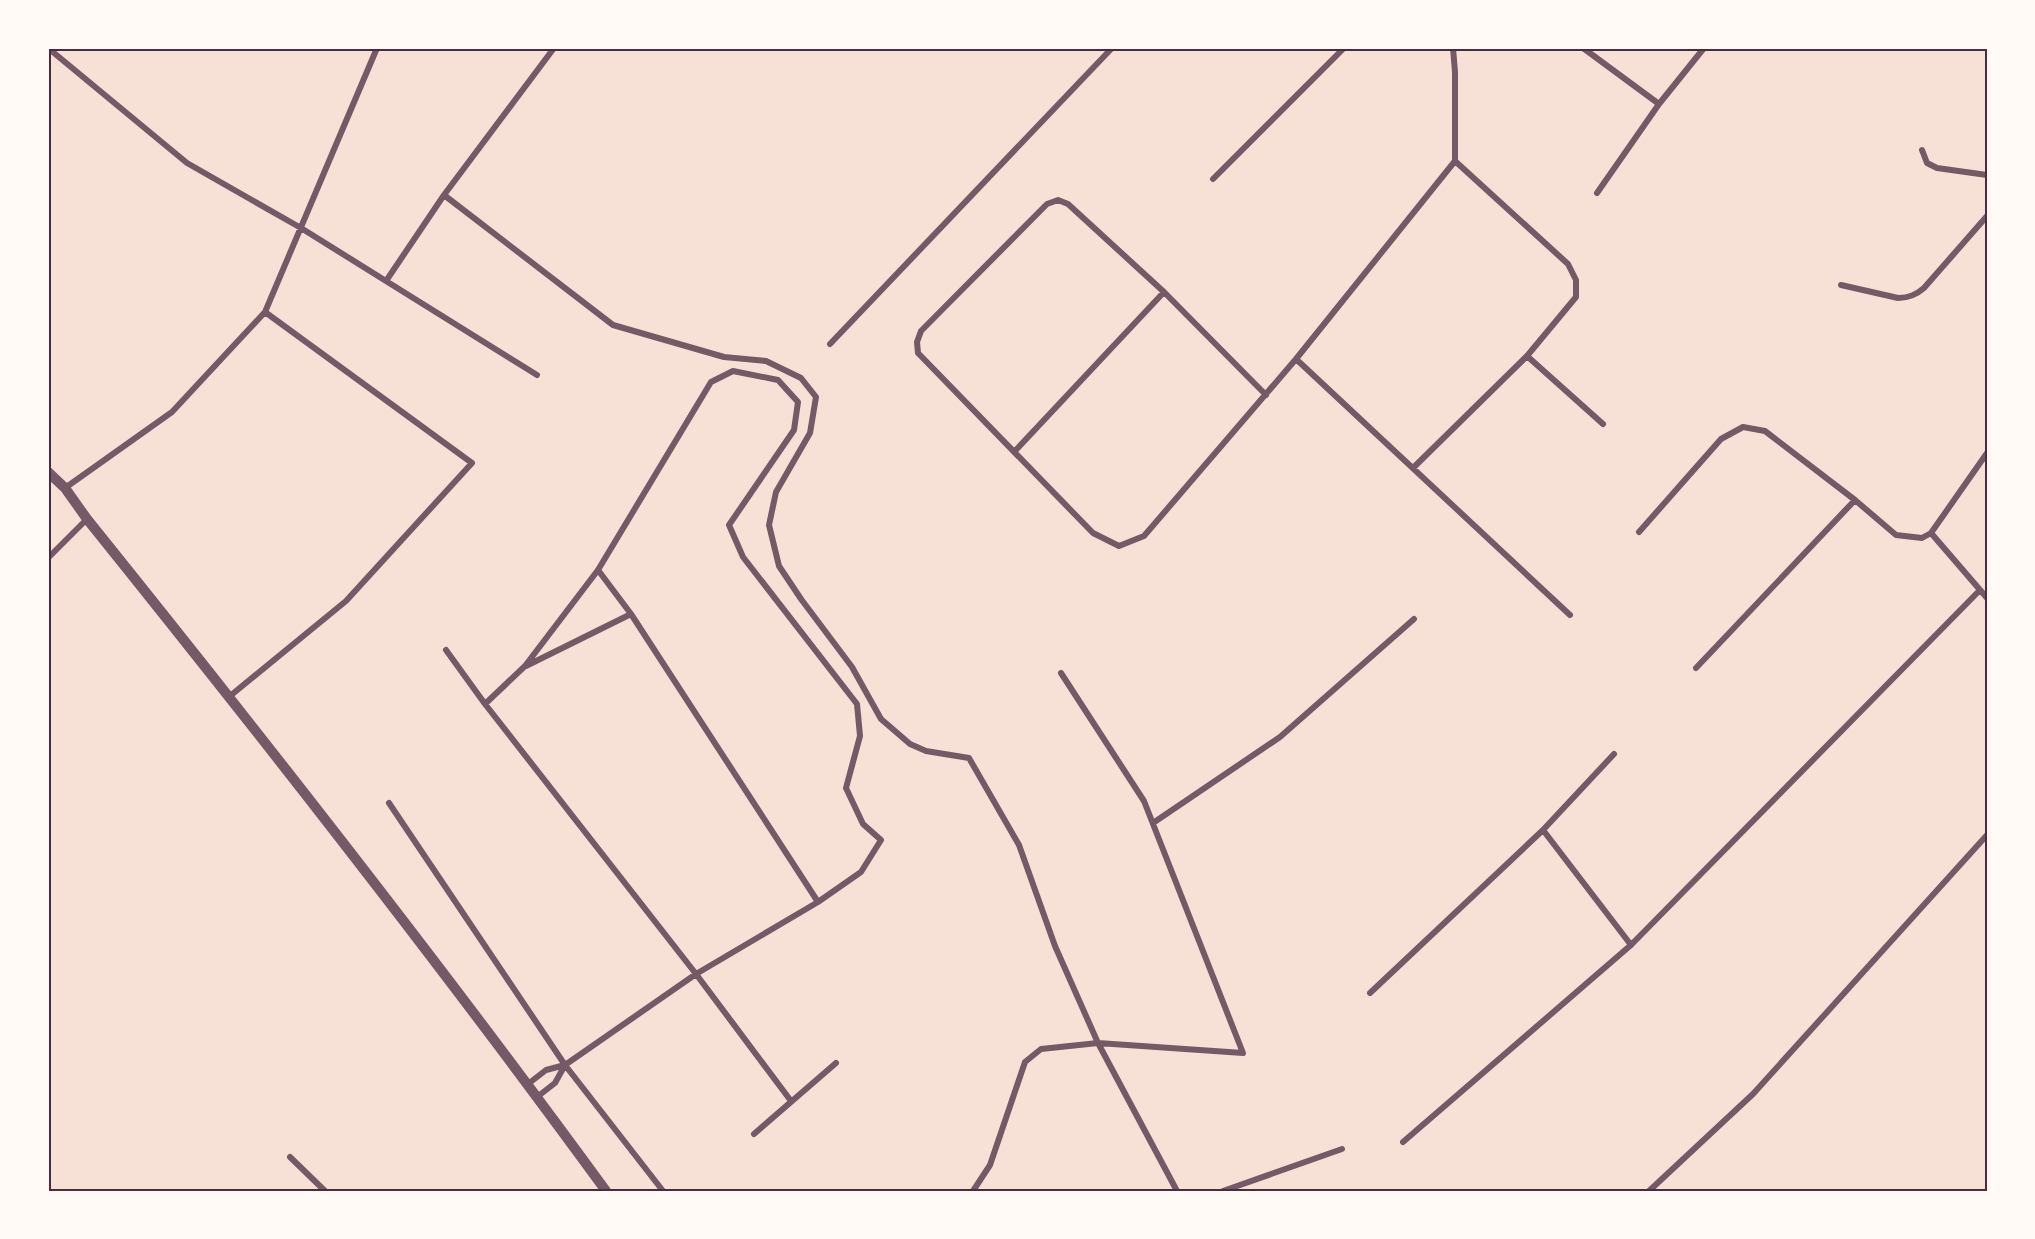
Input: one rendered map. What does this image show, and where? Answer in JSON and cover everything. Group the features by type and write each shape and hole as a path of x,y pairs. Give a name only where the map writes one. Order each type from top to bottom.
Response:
{"street":[{"path":"48,48 187,163 301,228 537,375"},
{"path":"64,488 172,411 265,312 377,48"},
{"path":"386,281 444,195 554,48"},
{"path":"830,344 1112,48"},
{"path":"1213,179 1344,48"},
{"path":"1266,395 1164,292 1068,204 1058,200 1047,204 921,331 917,342 918,353 1093,533 1119,546 1144,536 1266,395 1296,359 1455,161 1453,48"},
{"path":"1584,48 1659,104"},
{"path":"1597,193 1659,104 1704,48"},
{"path":"1922,150 1927,163 1937,168 1987,175"},
{"path":"1413,468 1527,356 1576,297 1576,280 1568,264 1455,161"},
{"path":"444,195 613,325 724,357 766,361 801,378 816,397 810,433 776,492 769,525 779,566 852,667 881,719 910,744 926,751 969,758 1019,845 1055,946 1098,1043 1177,1191"},
{"path":"1841,285 1898,298 1907,298 1917,294 1987,216"},
{"path":"1015,451 1164,292"},
{"path":"230,696 346,601 472,463 265,312"},
{"path":"1527,356 1603,424"},
{"path":"1296,359 1570,615"},
{"path":"485,704 525,666 598,570 711,382 733,371 778,380 798,402 794,430 729,525 742,556 857,704 860,736 846,788 863,824 881,840 861,872 818,902 696,974 565,1065 546,1070 528,1084"},
{"path":"1639,532 1721,439 1743,427 1766,431 1856,500 1896,534 1922,538 1931,533 1987,453"},
{"path":"48,472 64,488 230,696 528,1084 606,1191"},
{"path":"1696,668 1856,500"},
{"path":"48,558 87,519"},
{"path":"1931,533 1987,598"},
{"path":"598,570 631,614 818,902"},
{"path":"1402,1142 1631,945 1980,590"},
{"path":"525,666 631,614"},
{"path":"1153,823 1280,737 1414,619"},
{"path":"446,650 485,704 696,974 791,1101"},
{"path":"973,1191 990,1165 1025,1062 1041,1049 1098,1043 1243,1053 1144,801 1061,672"},
{"path":"1370,993 1543,830 1614,754"},
{"path":"389,803 565,1065 663,1191"},
{"path":"1543,830 1631,945"},
{"path":"1649,1191 1753,1094 1987,835"},
{"path":"754,1134 836,1063"},
{"path":"537,1097 555,1083 565,1065"},
{"path":"1223,1191 1342,1149"},
{"path":"290,1156 325,1191"}]}
